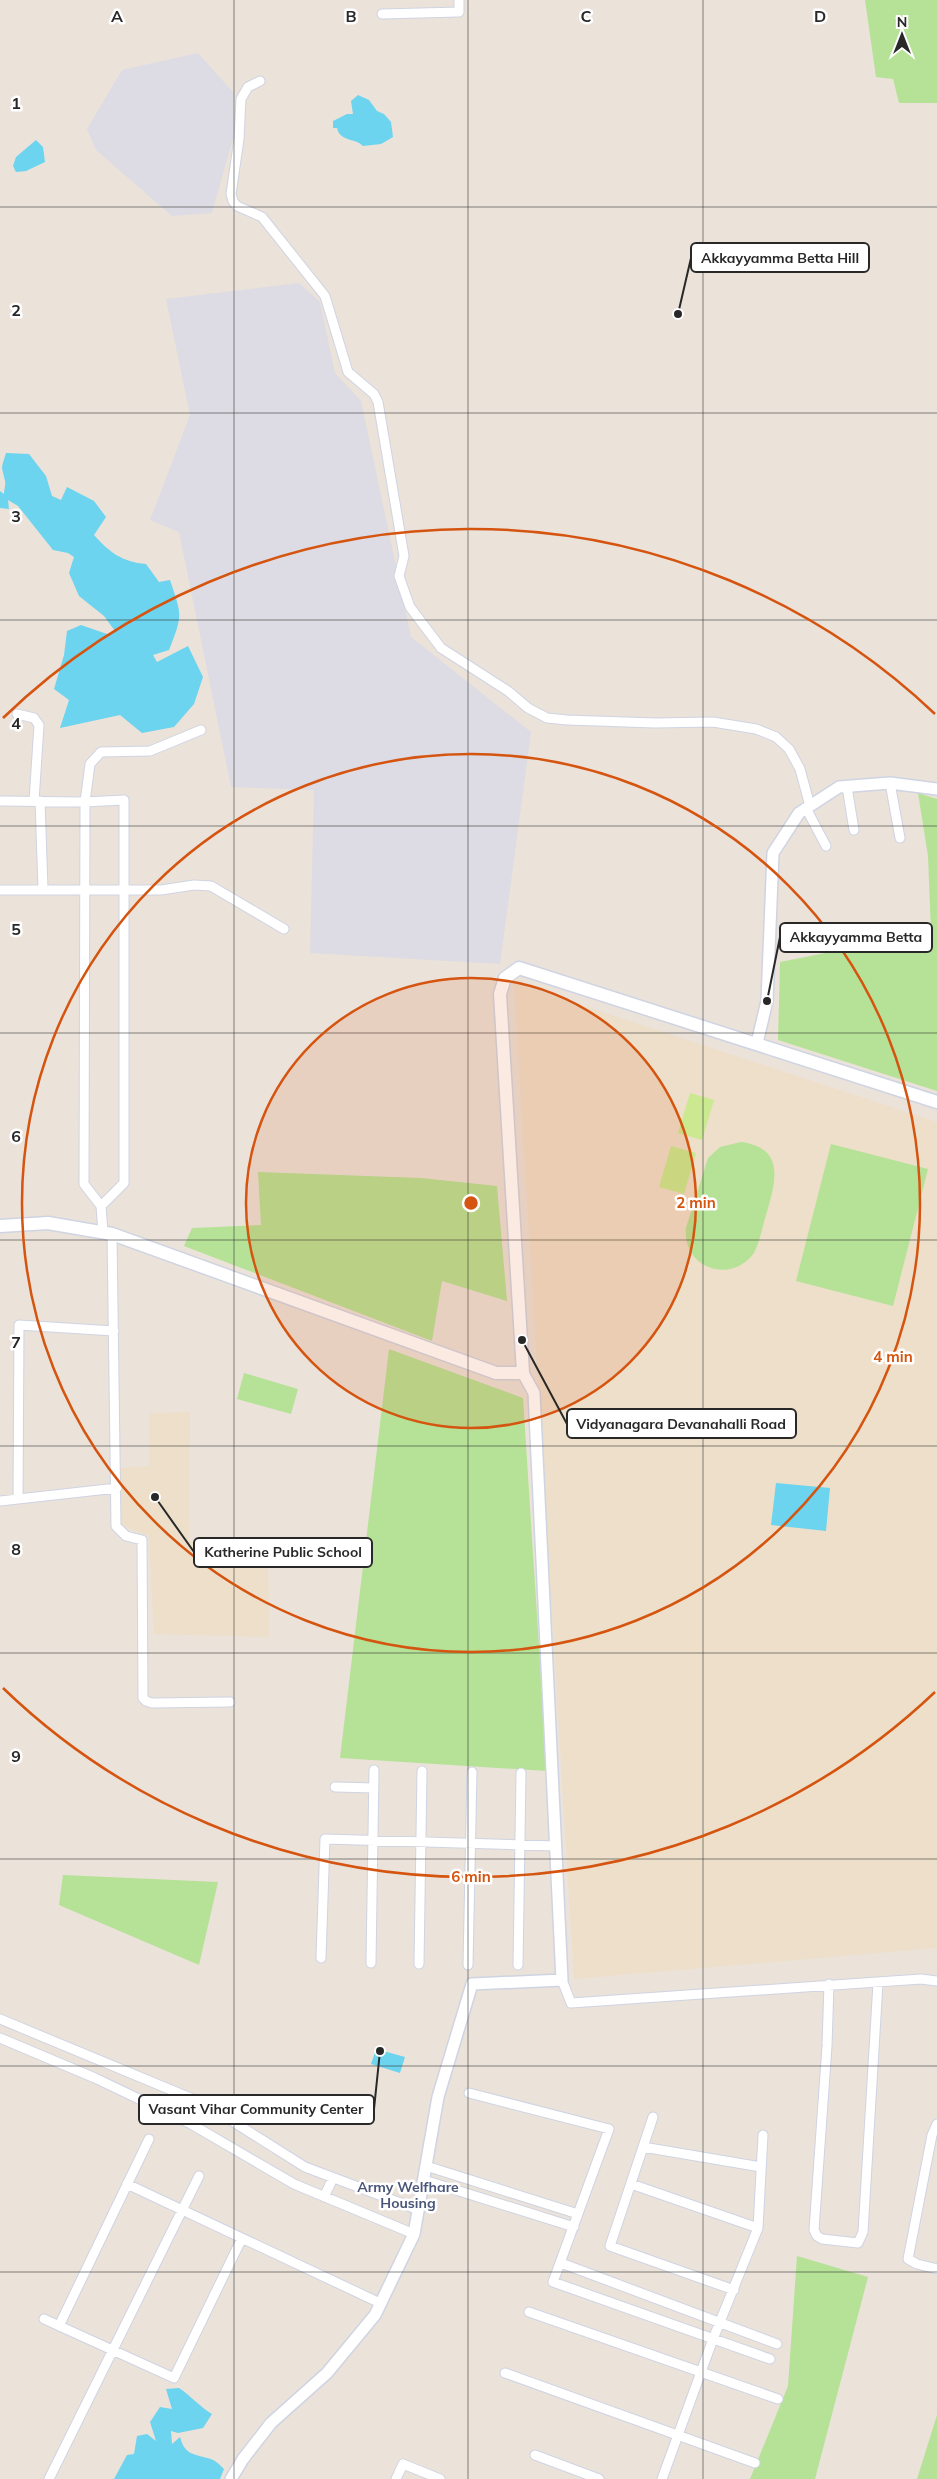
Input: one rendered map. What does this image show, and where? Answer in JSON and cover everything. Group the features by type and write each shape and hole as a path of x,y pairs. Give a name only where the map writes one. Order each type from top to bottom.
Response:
{"main road":[{"path":"0,1226 48,1223 107,1233 496,1373 523,1373 500,994 505,978 519,968 937,1102"}],"street":[{"path":"382,14 459,12 459,0"},
{"path":"260,81 248,86 241,99 239,139 230,194 237,206 262,217 325,296 348,372 374,394 378,402 404,556 400,576 410,607 441,648 546,718 655,723 713,722 756,729 776,737 788,749 800,770 808,807 826,846"},
{"path":"17,714 34,718 39,725 37,801 42,889"},
{"path":"201,730 150,751 100,752 90,764 85,802 84,1184 102,1206 107,1233 114,1331 116,1526 126,1536 142,1540 144,1700 152,1703 230,1702"},
{"path":"757,1044 767,1001 773,853 799,814 839,787 890,783 937,789"},
{"path":"890,783 900,838"},
{"path":"847,787 854,830"},
{"path":"0,801 85,802 124,800 124,1183 102,1206"},
{"path":"0,890 161,890 194,885 211,886 284,929"},
{"path":"18,1499 18,1325 114,1331"},
{"path":"523,1373 534,1393 562,1980 571,2003 829,1984 878,1983 921,1978 937,1981"},
{"path":"0,1501 117,1488"},
{"path":"371,1963 374,1770"},
{"path":"419,1964 422,1771"},
{"path":"468,1965 472,1772"},
{"path":"518,1966 521,1773"},
{"path":"335,1787 374,1788"},
{"path":"321,1958 325,1839 556,1846"},
{"path":"231,2479 243,2459 271,2423 327,2373 376,2315 414,2234 438,2097 472,1984 562,1980"},
{"path":"829,1984 827,2046 814,2230 817,2236 822,2239 858,2243 862,2232 878,1983"},
{"path":"0,2020 205,2104 305,2167 419,2210"},
{"path":"0,2038 95,2078 191,2124 294,2184 414,2234"},
{"path":"469,2093 609,2129 553,2282 770,2359"},
{"path":"191,2124 205,2104"},
{"path":"653,2117 610,2246 734,2290"},
{"path":"937,2126 932,2135 908,2258 917,2264 937,2269"},
{"path":"662,2479 713,2339 758,2228 763,2135"},
{"path":"59,2326 149,2139"},
{"path":"643,2147 762,2167"},
{"path":"426,2166 578,2214"},
{"path":"48,2479 199,2176"},
{"path":"324,2197 333,2178"},
{"path":"424,2180 574,2227"},
{"path":"127,2184 380,2303"},
{"path":"630,2184 758,2228"},
{"path":"44,2319 174,2378 242,2238"},
{"path":"561,2263 777,2344"},
{"path":"529,2312 778,2399"},
{"path":"504,2373 755,2463"},
{"path":"535,2455 600,2479"},
{"path":"396,2479 403,2464 440,2479"}],"shaded area":[{"path":"198,53 233,92 233,138 212,213 172,216 96,150 87,129 122,70"},
{"path":"299,283 320,302 335,373 361,401 411,637 531,732 500,964 310,953 314,790 231,787 179,532 150,520 190,415 166,299"},
{"path":"514,983 937,1122 937,1948 574,1979"},
{"path":"190,1412 189,1540 268,1542 269,1637 154,1634 149,1536 121,1525 120,1468 149,1466 149,1413"}],"green space":[{"path":"865,0 937,0 937,103 899,103 893,79 876,77"},
{"path":"918,793 937,799 937,1091 778,1040 780,962 931,932 928,856"},
{"path":"690,1093 714,1100 702,1140 678,1133"},
{"path":"741,1142 756,1146 766,1152 774,1169 772,1191 754,1253 744,1263 733,1268 721,1270 710,1268 700,1262 692,1253 687,1242 686,1228 708,1158 720,1147"},
{"path":"831,1144 928,1169 893,1306 796,1281"},
{"path":"671,1146 696,1153 684,1194 659,1187"},
{"path":"258,1172 421,1178 497,1186 507,1301 442,1281 432,1341 184,1246 192,1228 261,1225"},
{"path":"389,1349 523,1398 547,1771 340,1758"},
{"path":"244,1373 298,1389 291,1414 237,1399"},
{"path":"63,1875 218,1882 199,1965 59,1905"},
{"path":"797,2256 868,2277 815,2479 750,2479 788,2386"},
{"path":"937,2415 937,2479 917,2479"}],"water":[{"path":"358,95 369,100 377,111 384,114 391,122 393,137 381,144 363,146 341,136 337,128 333,128 333,121 347,114 353,114 351,101"},
{"path":"36,140 43,147 45,162 26,171 16,172 13,166 16,157"},
{"path":"6,453 29,454 46,476 52,496 61,500 67,487 94,501 106,517 94,535 117,555 130,561 146,564 159,582 170,580 179,608 179,622 169,650 153,655 157,662 188,646 203,677 194,704 174,727 142,733 120,715 60,728 69,700 54,689 64,655 67,631 81,625 110,635 115,631 104,616 79,596 69,573 74,557 68,553 53,550 18,506 8,500 9,509 0,508 0,491 4,494 5,485 2,468"},
{"path":"776,1483 830,1488 826,1531 771,1525"},
{"path":"376,2049 405,2057 400,2073 371,2064"},
{"path":"179,2388 212,2414 203,2428 178,2433 171,2431 172,2444 180,2437 188,2451 216,2462 224,2469 220,2479 114,2479 127,2455 134,2454 137,2436 147,2434 156,2441 150,2422 160,2407 172,2409 166,2389"}],"place":[{"name":"Akkayyamma Betta Hill","path":"678,314"},
{"name":"Akkayyamma Betta","path":"767,1001"},
{"name":"Vidyanagara Devanahalli Road","path":"522,1340"},
{"name":"Katherine Public School","path":"155,1497"},
{"name":"Vasant Vihar Community Center","path":"380,2051"}],"district":[{"name":"Army Welfhare Housing","path":"408,2196"}]}
